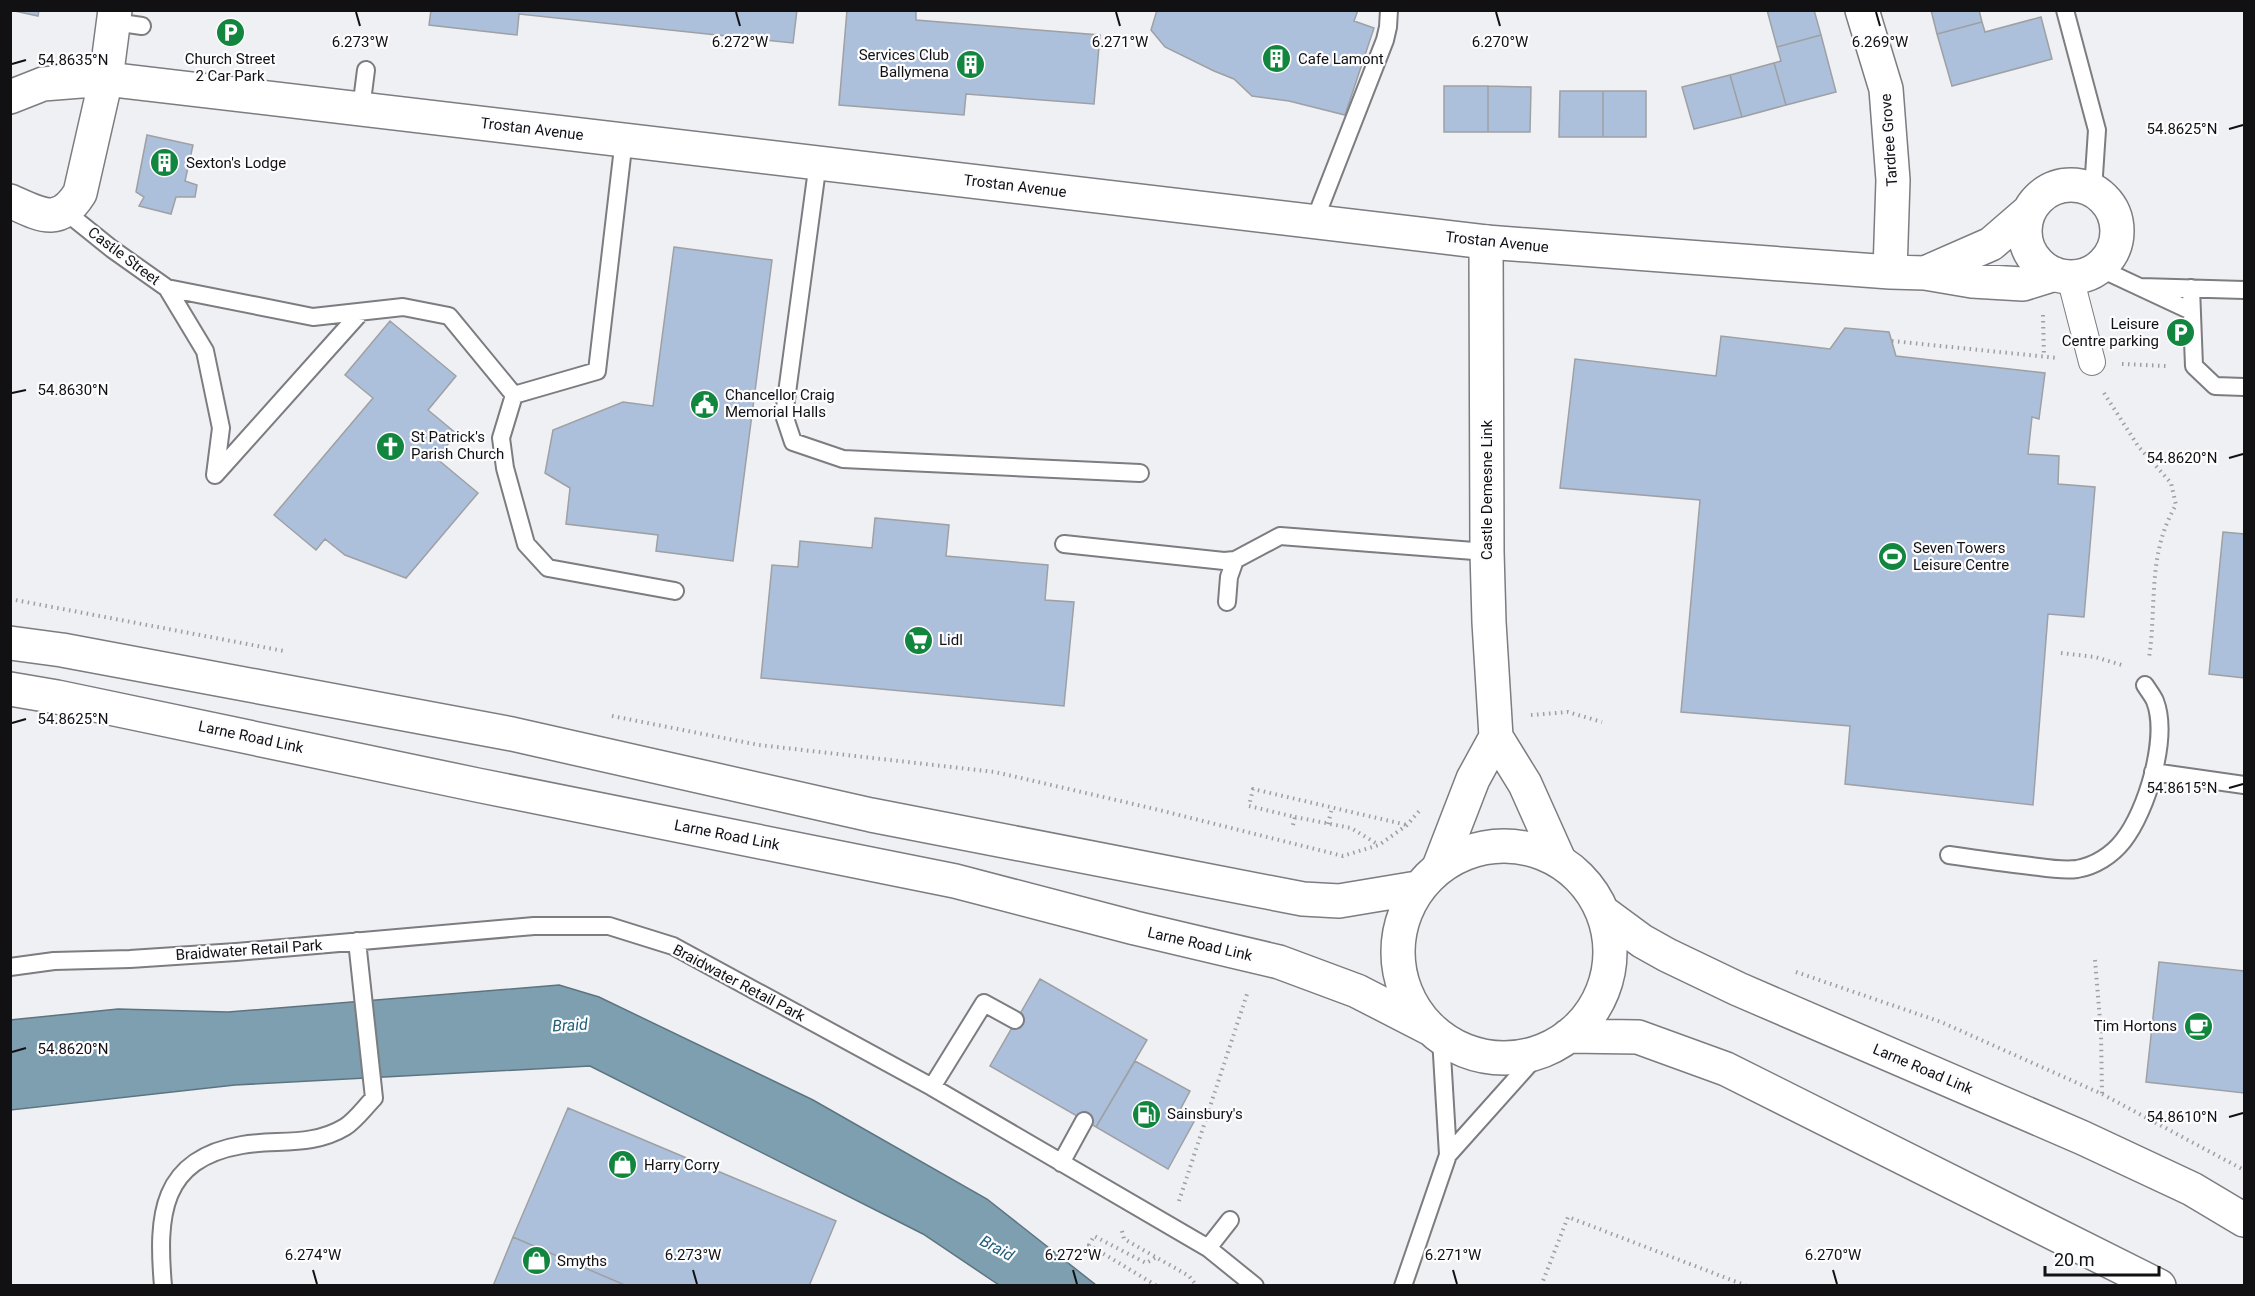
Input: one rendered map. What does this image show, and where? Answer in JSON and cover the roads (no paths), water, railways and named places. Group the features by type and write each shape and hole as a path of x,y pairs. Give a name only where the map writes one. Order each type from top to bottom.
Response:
{"main road":[{"name":"Tardree Grove","path":"1862,10 1886,89 1893,180 1890,272"},
{"path":"10,201 40,215 55,215 66,212 81,193 106,79 124,20"},
{"name":"Trostan Avenue","path":"10,97 43,84 106,79 1486,242 1925,273 1972,281 2023,284 2074,273"},
{"path":"2063,185 2078,185 2093,190 2105,200 2113,212 2117,227 2115,242 2112,249 2074,273 2042,267 2032,255 2026,242 2025,227 2028,212 2036,200 2048,190 2063,185"},
{"name":"Trostan Avenue","path":"1925,273 1991,244 2028,212"},
{"name":"Castle Demesne Link","path":"1486,242 1487,552 1496,728 1525,784 1559,860"},
{"path":"10,643 62,650 512,735 872,815 1303,898 1339,901 1428,878 1465,852 1494,845 1524,846 1559,860 1586,884 1604,914 1610,947 1607,981 1592,1012 1555,1044"},
{"name":"Larne Road Link","path":"10,689 954,881 1135,928 1279,962 1357,991 1435,1033"},
{"path":"1496,728 1428,878 1403,915 1397,945 1400,975 1411,1004 1435,1033 1454,1046 1482,1056 1513,1058 1555,1044 1638,1037 1726,1069 2159,1286"},
{"name":"Larne Road Link","path":"1604,914 1642,941 1688,965 1749,994 2083,1138 2192,1189 2244,1220"}],"street":[{"path":"2074,273 2092,362"}],"lane":[{"path":"1314,222 1385,40 1389,10"},
{"path":"2065,10 2097,130 2093,190"},
{"path":"362,109 366,70"},
{"path":"513,395 597,371 624,139"},
{"path":"818,162 784,415 793,442 843,459 1140,473"},
{"name":"Castle Street","path":"66,212 112,249 167,288 205,351 221,428 215,475 362,312"},
{"path":"2074,273 2140,288 2191,312"},
{"path":"167,288 312,318 403,306 449,316 513,395"},
{"path":"2140,288 2244,290"},
{"path":"2191,288 2194,366 2215,386 2244,387"},
{"path":"513,395 501,438 505,468 526,544 548,568 675,591"},
{"path":"1064,544 1235,560 1280,536 1487,552"},
{"path":"1227,602 1229,577 1235,560"},
{"path":"1949,855 2055,869 2078,869 2100,862 2123,842 2139,816 2153,772 2159,737 2159,720 2155,700 2145,685"},
{"path":"2153,772 2244,785"},
{"name":"Braidwater Retail Park","path":"10,967 54,961 225,953 534,926 609,926 673,946 932,1087 1208,1248 1255,1286"},
{"path":"163,1286 161,1230 165,1205 173,1184 188,1166 211,1154 241,1145 308,1141 329,1135 346,1127 374,1098 357,941"},
{"path":"932,1087 984,1003 1015,1020"},
{"path":"1435,1033 1448,1155"},
{"path":"1403,1286 1448,1155 1555,1044"},
{"path":"1061,1163 1084,1120"},
{"path":"1208,1248 1230,1221"}],"water":[{"name":"Braid","path":"559,985 599,997 813,1100 987,1199 1096,1285 999,1285 923,1234 590,1066 235,1085 11,1110 10,1020 118,1009 228,1012"}],"place":[{"name":"Church Street 2 Car Park","path":"230,32"},
{"name":"Cafe Lamont","path":"1277,59"},
{"name":"Services Club Ballymena","path":"970,64"},
{"name":"Sexton's Lodge","path":"165,163"},
{"name":"Leisure Centre parking","path":"2180,333"},
{"name":"Chancellor Craig Memorial Halls","path":"704,404"},
{"name":"St Patrick's Parish Church","path":"390,446"},
{"name":"Seven Towers Leisure Centre","path":"1892,557"},
{"name":"Lidl","path":"918,640"},
{"name":"Tim Hortons","path":"2198,1026"},
{"name":"Sainsbury's","path":"1146,1114"},
{"name":"Harry Corry","path":"623,1165"},
{"name":"Smyths","path":"536,1261"}]}
